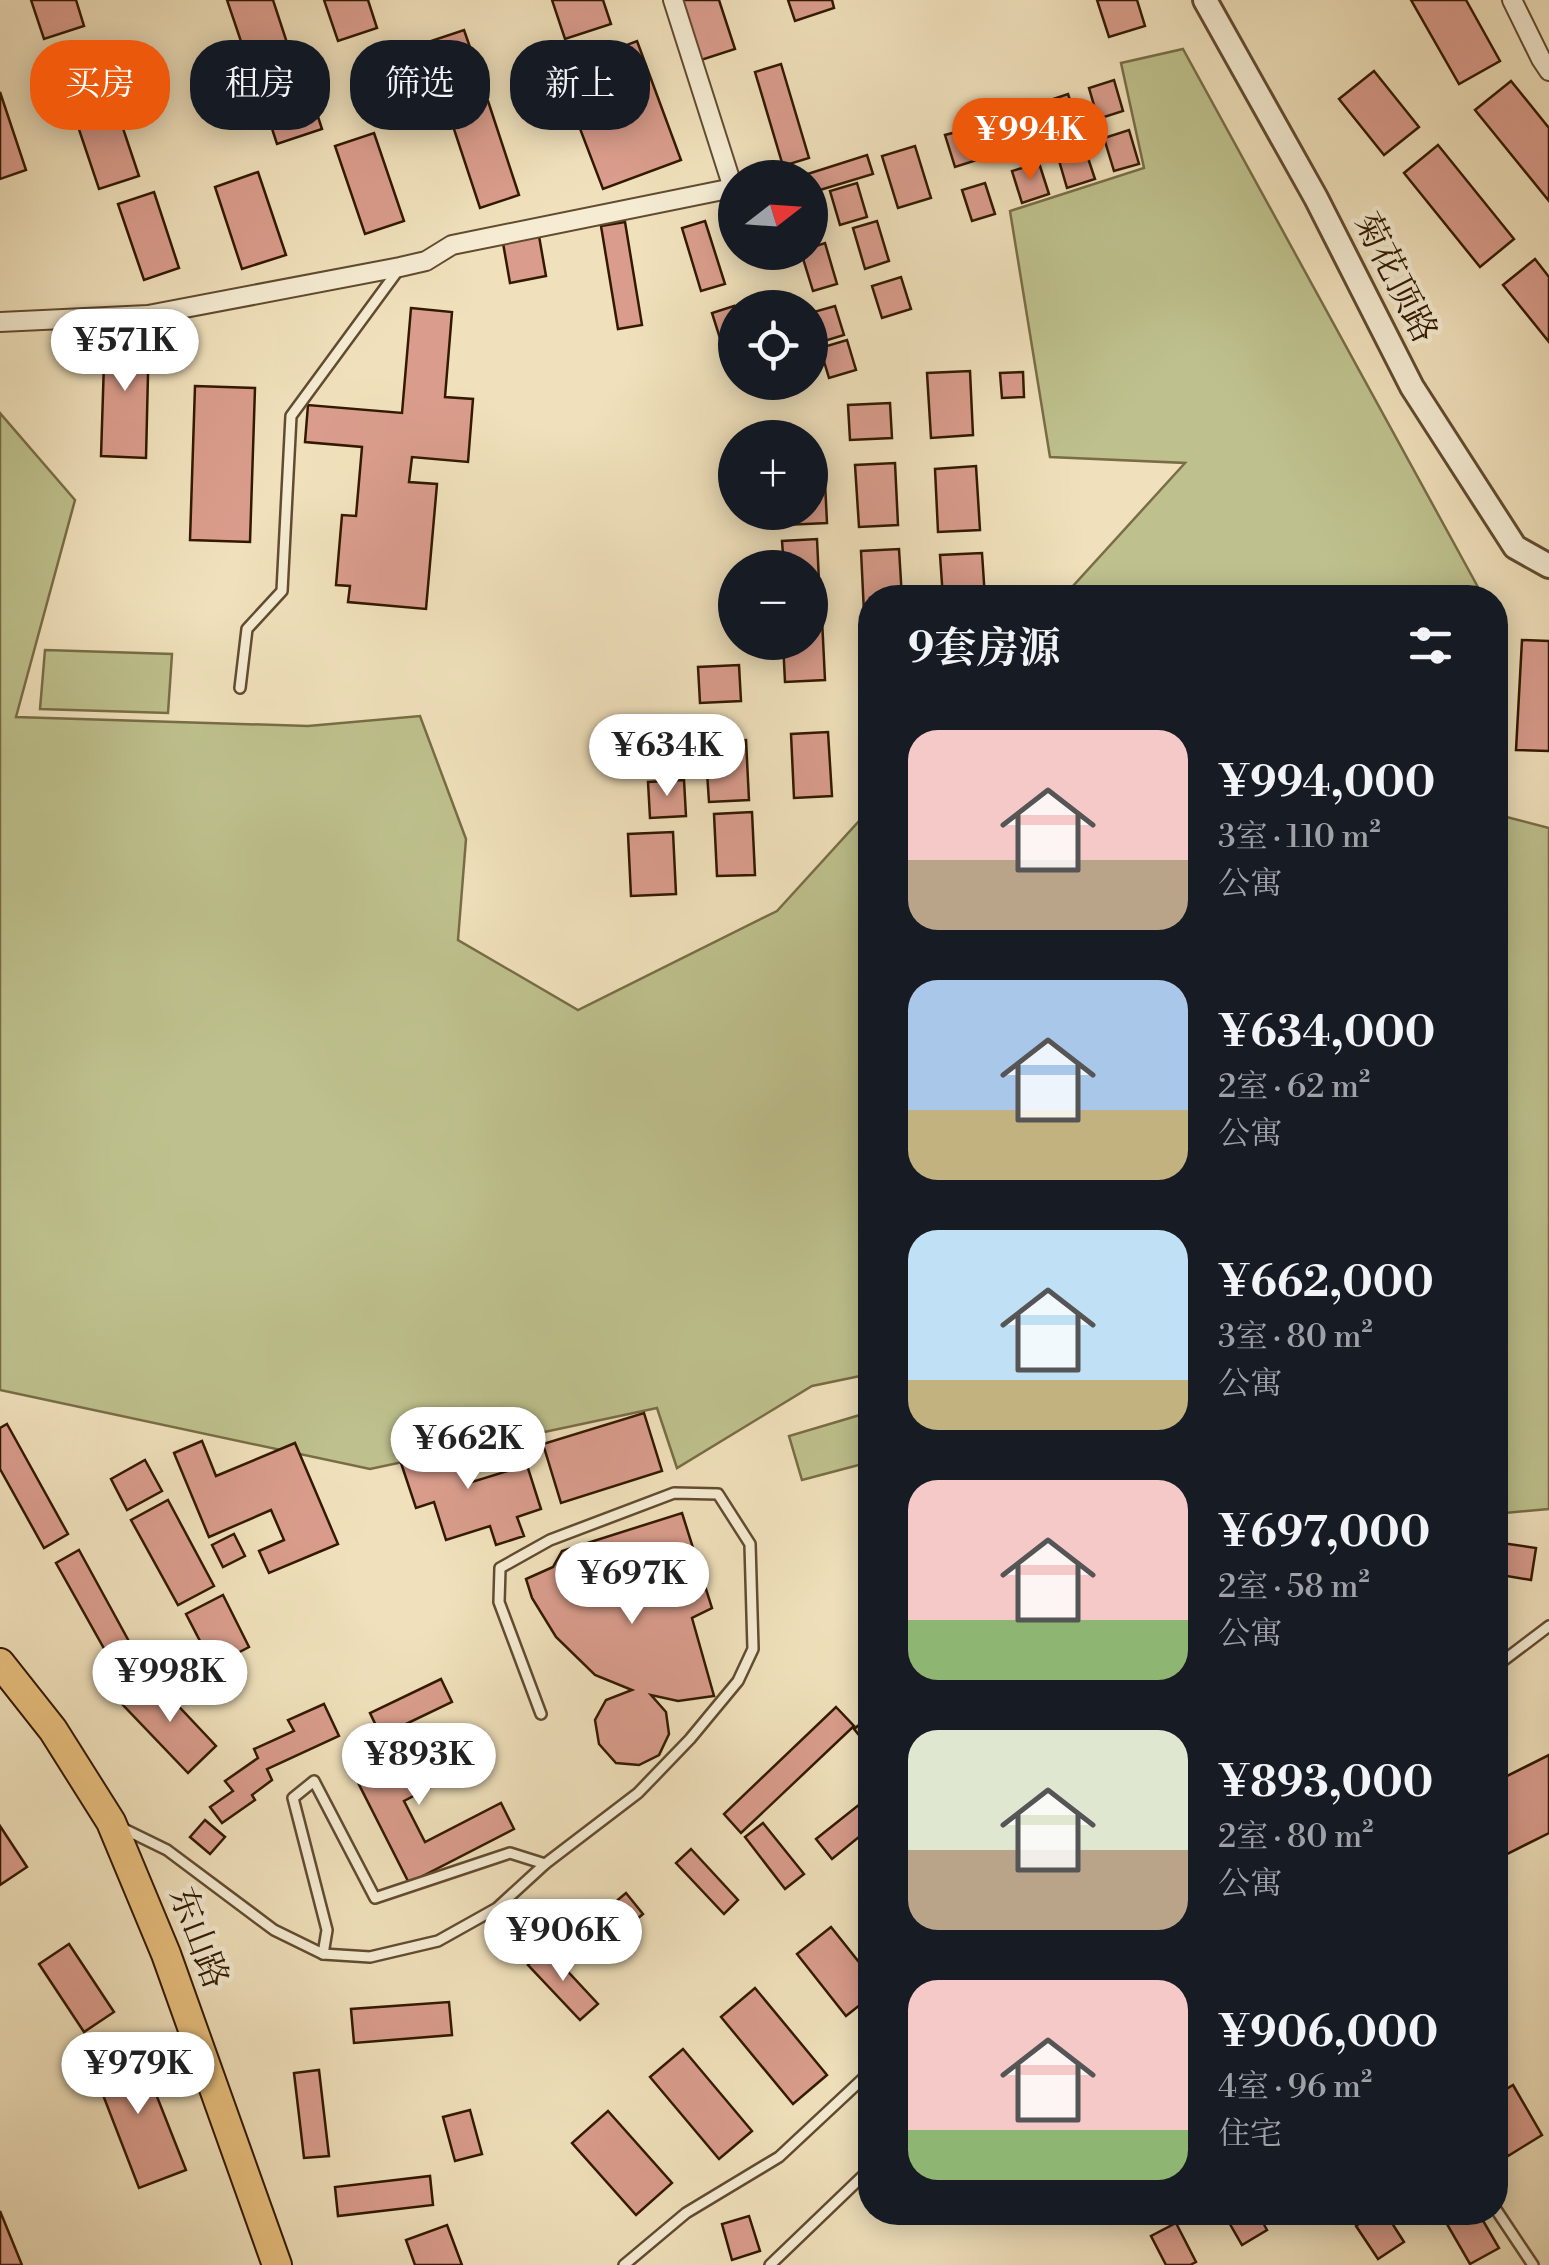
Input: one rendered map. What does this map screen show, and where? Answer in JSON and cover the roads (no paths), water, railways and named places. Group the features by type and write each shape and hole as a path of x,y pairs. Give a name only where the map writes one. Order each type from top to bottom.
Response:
{"main road":[{"name":"东山路","path":"0,1664 53,1730 110,1822 166,1954 273,2264"}],"street":[{"path":"0,322 148,315 400,266 426,260 452,245 733,188 673,0"},
{"name":"菊花顶路","path":"1205,0 1316,198 1412,387 1515,546 1549,566"},
{"path":"1512,0 1549,70"}],"lane":[{"path":"240,688 247,629 282,591 291,416 400,266"},
{"path":"110,1822 167,1850 274,1930 323,1954 370,1956 438,1941 497,1908 545,1864 638,1793 738,1681 753,1650 750,1544 718,1494 674,1492 550,1540 500,1568 499,1602 541,1714"},
{"path":"1508,1657 1549,1626"},
{"path":"323,1954 328,1930 293,1798 314,1781 375,1898 510,1853 545,1864"},
{"path":"624,2265 686,2214 779,2156 858,2083"},
{"path":"770,2265 858,2180"},
{"path":"1506,2225 1532,2265"}]}
